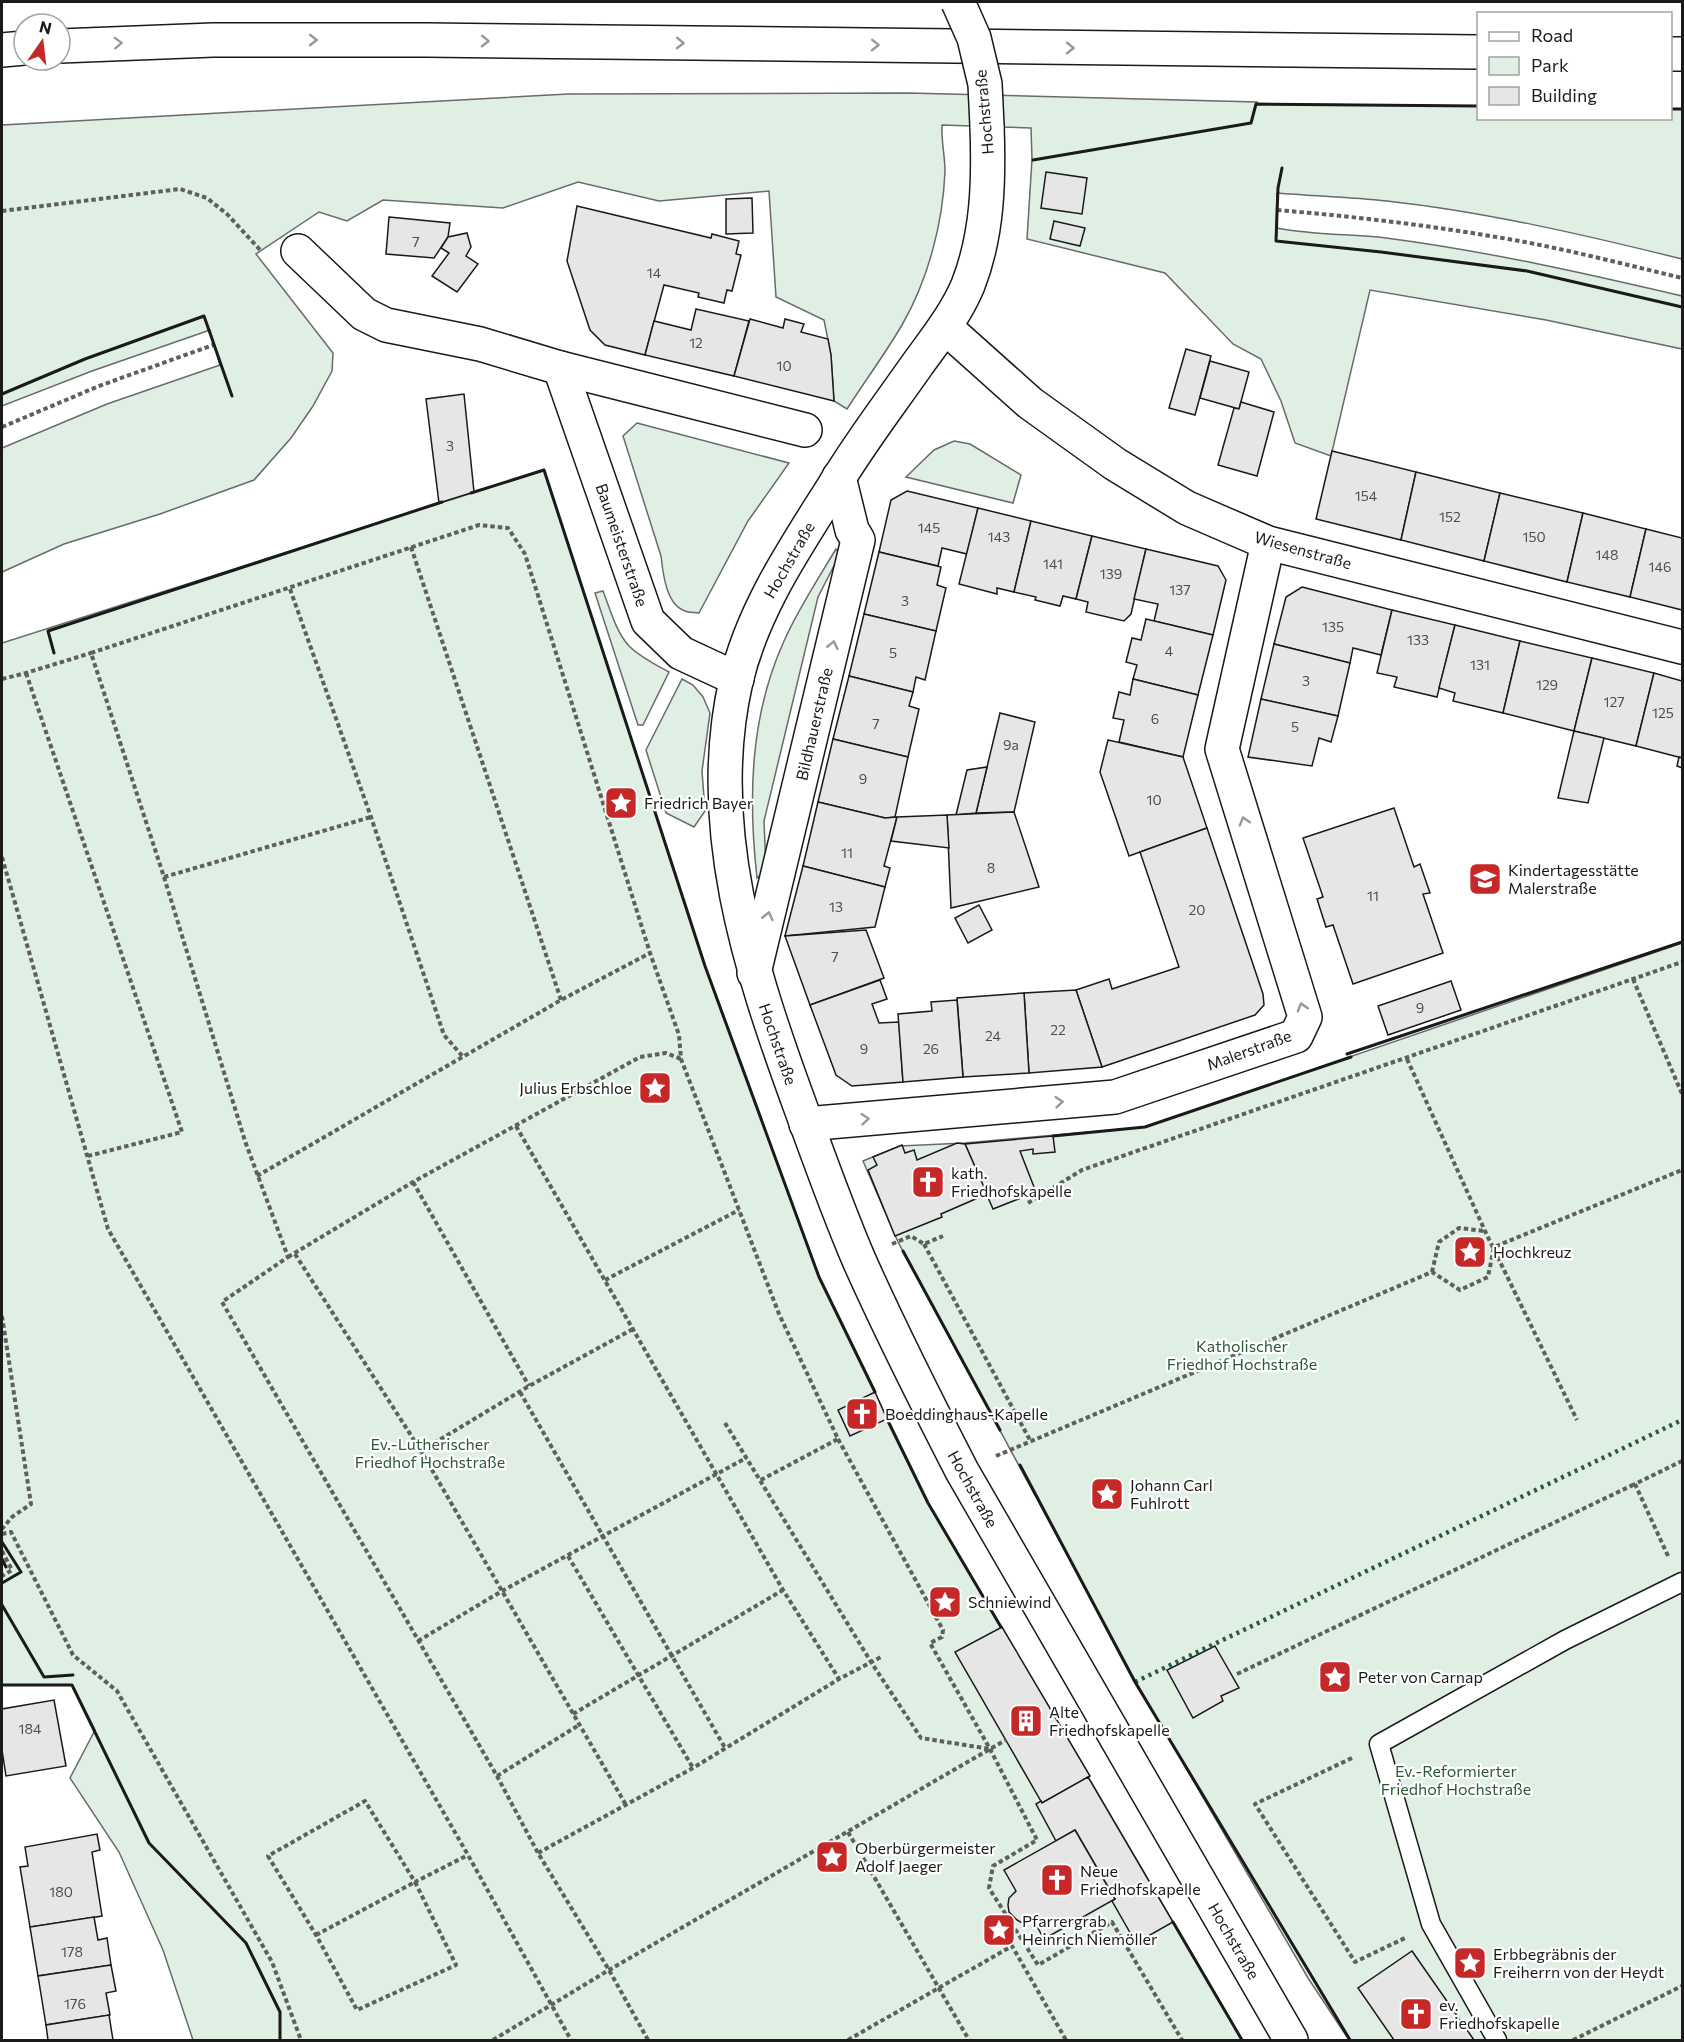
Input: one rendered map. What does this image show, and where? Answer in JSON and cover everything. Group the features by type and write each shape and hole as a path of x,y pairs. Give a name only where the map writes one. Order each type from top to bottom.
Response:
{"main road":[{"name":"Hochstraße","path":"958,2 974,38 985,84 989,169 987,211 977,259 967,289 945,327 839,477 789,557 765,600 749,640 737,680 730,715 725,764 732,874 754,973 806,1124 858,1257 916,1382 962,1471 1291,2040"},
{"path":"72,46 213,40 426,40 1477,52"},
{"path":"298,251 364,314 386,325 473,342 560,368 805,430"},
{"name":"Wiesenstraße","path":"945,327 1030,403 1115,464 1187,508 1268,543 1683,647"},
{"name":"Baumeisterstraße","path":"560,368 648,621 681,653 737,680"},
{"name":"Bildhauerstraße","path":"754,973 858,540 852,530 839,477"},
{"name":"Malerstraße","path":"806,1124 1115,1097 1296,1036 1305,1017 1222,750 1268,543"}],"lane":[{"path":"1497,2040 1431,1924 1379,1744 1565,1640 1682,1582"}],"path":[{"path":"2,211 180,189 207,198"},
{"path":"1277,210 1386,220 1492,236 1583,254 1683,278"},
{"path":"2,427 99,386 213,345"},
{"path":"2,679 26,674 290,589 479,525 508,528 525,554 650,953 679,1035 681,1059 779,1314 838,1439 943,1630 942,1637 930,1643 990,1749 1037,1840 993,1866 990,1888 1038,1965 1112,1922 1182,2040"},
{"path":"411,547 561,1000"},
{"path":"290,589 371,817 444,1035 464,1058"},
{"path":"91,653 164,877 245,1142 288,1257"},
{"path":"26,674 182,1132 88,1156"},
{"path":"164,877 371,817"},
{"path":"2,857 108,1229 468,1855 571,2040"},
{"path":"257,1176 561,1000 650,953"},
{"path":"1028,1203 1082,1170 1683,962"},
{"path":"1633,979 1683,1094"},
{"path":"648,2040 222,1302 288,1257 413,1182 640,1058 666,1053 681,1059"},
{"path":"1407,1059 1485,1231 1577,1420"},
{"path":"516,1126 783,1590 839,1679"},
{"path":"1494,1247 1683,1170"},
{"path":"413,1182 529,1386"},
{"path":"605,1280 740,1210"},
{"path":"1432,1272 1439,1242 1459,1228 1485,1231"},
{"path":"858,1257 911,1236 924,1244 1031,1442"},
{"path":"924,1244 943,1236"},
{"path":"1432,1272 1460,1290 1488,1277 1494,1247"},
{"path":"295,1254 421,1451 626,1806"},
{"path":"962,1471 1432,1272"},
{"path":"2,1316 31,1504 12,1516 2,1529"},
{"path":"421,1451 529,1386 633,1329"},
{"path":"520,1392 725,1748"},
{"path":"725,1423 871,1662 921,1738 990,1749"},
{"path":"759,1481 838,1439"},
{"path":"418,1641 502,1592 746,1458"},
{"path":"1237,1674 1683,1461"},
{"path":"1635,1484 1682,1582"},
{"path":"2,1534 11,1532 73,1655 117,1691 272,1962 301,2040"},
{"path":"2,1551 12,1570 2,1576"},
{"path":"568,1556 693,1768"},
{"path":"573,1714 783,1590"},
{"path":"538,1853 693,1768 839,1679 883,1656"},
{"path":"497,1776 579,1725"},
{"path":"493,2040 609,1970 1006,1740"},
{"path":"1379,1744 1255,1804 1355,1962 1431,1924"},
{"path":"365,1801 415,1882 456,1965 357,2010 316,1935 268,1856 365,1801"},
{"path":"848,1832 969,2040"},
{"path":"316,1935 468,1855"},
{"path":"848,2040 1012,1946 1066,2040"},
{"path":"1573,2040 1683,1986"}],"green space":[{"path":"908,93 1257,102 1257,104 1477,106 1477,120 1672,120 1672,109 1682,109 1682,259 1498,218 1359,198 1277,193 1276,228 1386,238 1461,249 1682,296 1682,349 1546,320 1370,290 1331,456 1295,443 1281,401 1261,359 1233,344 1165,273 1027,239 1032,159 1031,128 942,125 944,191 927,270 902,325 847,409 834,401 831,355 824,320 776,297 769,191 659,201 578,182 503,208 383,200 347,221 319,212 256,254 333,353 332,371 313,406 291,438 254,480 160,514 64,544 2,572 2,448 107,404 220,365 210,330 92,371 2,406 2,125 568,94"},
{"path":"637,423 789,463 748,521 699,613 687,612 679,608 667,588 661,556 623,436"},
{"path":"954,441 970,444 1021,475 1013,503 906,477 934,450"},
{"name":"Ev.-Lutherischer Friedhof Hochstraße","path":"544,470 705,966 819,1277 928,1503 1242,2040 193,2040 163,1950 119,1852 70,1778 95,1730 72,1685 2,1685 2,643"},
{"path":"836,549 840,554 818,597 764,821 766,870 757,878 753,817 754,757 764,698 784,641 808,594"},
{"path":"603,591 624,640 643,657 669,672 643,725 638,725 595,593"},
{"path":"682,679 693,685 703,697 710,713 702,771 705,811 694,827 666,813 646,750"},
{"name":"Katholischer Friedhof Hochstraße","path":"1682,943 1682,2040 1349,2040 1308,1978 1136,1682 898,1242 863,1161 900,1146 965,1143 1145,1127"}],"building":[{"path":"1046,172 1087,178 1082,214 1041,208"},
{"path":"752,198 753,233 726,234 726,199"},
{"path":"577,206 711,238 712,234 739,241 736,254 741,255 732,291 727,290 724,303 698,297 699,293 664,285 645,355 605,345 590,330 567,261"},
{"path":"389,217 450,223 448,237 434,258 386,254"},
{"path":"1054,221 1085,228 1080,246 1050,239"},
{"path":"467,233 471,247 466,256 478,264 457,292 432,276 449,253 441,248 448,237"},
{"path":"696,309 749,321 734,376 645,355 654,321 691,330"},
{"path":"750,319 783,328 785,319 804,324 801,332 828,339 834,401 734,376"},
{"path":"1186,349 1211,356 1195,415 1169,408"},
{"path":"1210,361 1249,372 1239,409 1200,398"},
{"path":"464,394 474,492 439,503 426,399"},
{"path":"1241,402 1274,412 1257,476 1218,465 1234,408 1239,409"},
{"path":"1332,451 1416,472 1401,540 1316,519"},
{"path":"1416,472 1500,493 1484,561 1401,540"},
{"path":"907,491 978,508 967,554 942,548 938,566 879,552 891,500"},
{"path":"1500,493 1583,513 1567,582 1484,561"},
{"path":"978,508 1031,521 1014,592 997,588 997,594 959,584"},
{"path":"1583,513 1646,529 1630,597 1567,582"},
{"path":"1031,521 1092,536 1076,599 1063,596 1060,606 1014,592"},
{"path":"1646,529 1682,538 1682,610 1630,597"},
{"path":"1092,536 1146,549 1131,614 1124,621 1086,612 1088,602 1076,599"},
{"path":"1146,549 1218,566 1226,580 1213,635 1154,621 1158,604 1134,599"},
{"path":"879,552 941,567 937,585 946,588 936,631 864,614"},
{"path":"1302,587 1392,610 1381,655 1353,648 1350,663 1274,644 1286,597"},
{"path":"1392,610 1455,625 1437,697 1394,687 1397,677 1377,673"},
{"path":"864,614 936,631 925,680 916,677 913,692 849,676"},
{"path":"1146,619 1213,635 1198,695 1133,679 1137,665 1126,662 1132,638 1141,640"},
{"path":"1455,625 1520,641 1503,713 1453,701 1455,693 1439,688"},
{"path":"1520,641 1592,658 1574,731 1503,713"},
{"path":"1274,644 1350,663 1338,716 1261,699"},
{"path":"1592,658 1654,673 1636,746 1574,731"},
{"path":"1654,673 1682,681 1682,758 1636,746"},
{"path":"849,676 913,692 909,706 919,709 908,757 833,739"},
{"path":"1133,679 1198,695 1183,757 1119,742 1124,720 1113,718 1119,692 1130,695"},
{"path":"1261,699 1338,716 1331,742 1319,738 1312,766 1248,757"},
{"path":"1000,713 1035,722 1014,812 976,813"},
{"path":"1574,731 1604,738 1588,803 1558,798"},
{"path":"833,739 908,757 895,817 885,818 818,802"},
{"path":"1108,740 1183,757 1207,828 1129,856 1100,772"},
{"path":"1679,757 1682,758 1682,768 1677,766"},
{"path":"987,767 976,813 956,815 967,770"},
{"path":"818,802 885,818 897,817 884,866 890,868 885,887 803,866"},
{"path":"1394,808 1414,867 1420,864 1430,893 1423,894 1443,953 1353,984 1333,925 1326,927 1317,899 1323,897 1303,838"},
{"path":"1014,812 1039,887 951,908 947,815"},
{"path":"947,815 949,848 891,841 897,817"},
{"path":"1207,828 1263,994 1264,1005 1255,1015 1102,1067 1076,990 1109,979 1112,989 1179,967 1140,852"},
{"path":"803,866 885,887 875,927 785,936"},
{"path":"979,905 992,930 968,943 955,918"},
{"path":"866,930 884,978 810,1005 785,936"},
{"path":"880,980 887,999 872,1004 879,1023 899,1022 903,1082 852,1086 836,1075 810,1005"},
{"path":"1451,981 1461,1010 1388,1035 1378,1006"},
{"path":"1076,990 1102,1067 1029,1073 1024,993"},
{"path":"1024,993 1029,1073 963,1077 957,998"},
{"path":"957,1000 963,1077 903,1082 898,1014 932,1011 931,1002"},
{"path":"1053,1136 1055,1152 1033,1154 1033,1149 1020,1151 1036,1192 993,1209 965,1144"},
{"name":"kath. Friedhofskapelle","path":"957,1143 965,1144 987,1194 941,1214 942,1217 895,1236 868,1170 877,1165 873,1157 902,1145 905,1153 914,1150 917,1160"},
{"name":"Boeddinghaus-Kapelle","path":"875,1392 887,1419 850,1436 838,1410"},
{"name":"Alte Friedhofskapelle","path":"1002,1627 1090,1776 1042,1803 955,1652"},
{"path":"1215,1646 1239,1688 1221,1696 1223,1701 1193,1718 1167,1670"},
{"path":"54,1700 66,1766 6,1776 2,1750 2,1709"},
{"path":"1088,1777 1173,1922 1136,1943 1112,1901 1115,1899 1075,1830 1056,1841 1036,1804 1041,1801 1042,1803"},
{"name":"Neue Friedhofskapelle","path":"1075,1830 1115,1899 1044,1939 1034,1921 1022,1923 1009,1912 1009,1898 1016,1891 1004,1870"},
{"path":"97,1834 100,1850 92,1852 102,1916 30,1927 20,1867 28,1866 25,1847"},
{"path":"94,1917 98,1940 107,1938 111,1965 38,1976 30,1927"},
{"name":"ev. Friedhofskapelle","path":"1412,1951 1474,2040 1394,2040 1358,1988"},
{"path":"111,1965 116,1991 106,1993 110,2015 46,2025 38,1976"},
{"path":"109,2015 113,2040 48,2040 46,2025"}],"hedge":[{"path":"1135,1682 1682,1420"}],"wall":[{"path":"1033,160 1251,123 1256,104 1477,106"},
{"path":"1672,109 1682,109"},
{"path":"1282,168 1278,188 1276,241 1527,271 1682,307"},
{"path":"2,394 85,359 204,316 232,396"},
{"path":"471,493 544,470 705,966 819,1277 875,1392"},
{"path":"54,653 48,631 442,502"},
{"path":"1347,1054 1682,942"},
{"path":"1053,1136 1145,1127 1351,1057"},
{"path":"903,1251 1000,1430"},
{"path":"887,1419 928,1503 1001,1627"},
{"path":"1020,1465 1135,1682 1350,2040"},
{"path":"2,1542 21,1572 2,1583"},
{"path":"2,1559 6,1567"},
{"path":"2,1605 44,1677 73,1675"},
{"path":"2,1685 72,1685 149,1843 246,1943 280,2012 280,2040"},
{"path":"1173,1922 1242,2040"}],"place":[{"name":"Friedrich Bayer","path":"621,803"},
{"name":"Kindertagesstätte Malerstraße","path":"1485,879"},
{"name":"Julius Erbschloe","path":"655,1088"},
{"name":"kath. Friedhofskapelle","path":"928,1182"},
{"name":"Hochkreuz","path":"1470,1252"},
{"name":"Boeddinghaus-Kapelle","path":"862,1414"},
{"name":"Johann Carl Fuhlrott","path":"1107,1494"},
{"name":"Schniewind","path":"945,1602"},
{"name":"Peter von Carnap","path":"1335,1677"},
{"name":"Alte Friedhofskapelle","path":"1026,1721"},
{"name":"Oberbürgermeister Adolf Jaeger","path":"832,1857"},
{"name":"Neue Friedhofskapelle","path":"1057,1880"},
{"name":"Pfarrergrab Heinrich Niemöller","path":"999,1930"},
{"name":"Erbbegräbnis der Freiherrn von der Heydt","path":"1470,1963"},
{"name":"ev. Friedhofskapelle","path":"1416,2014"}],"park label":[{"name":"Ev.-Reformierter Friedhof Hochstraße","path":"1456,1780"}]}
